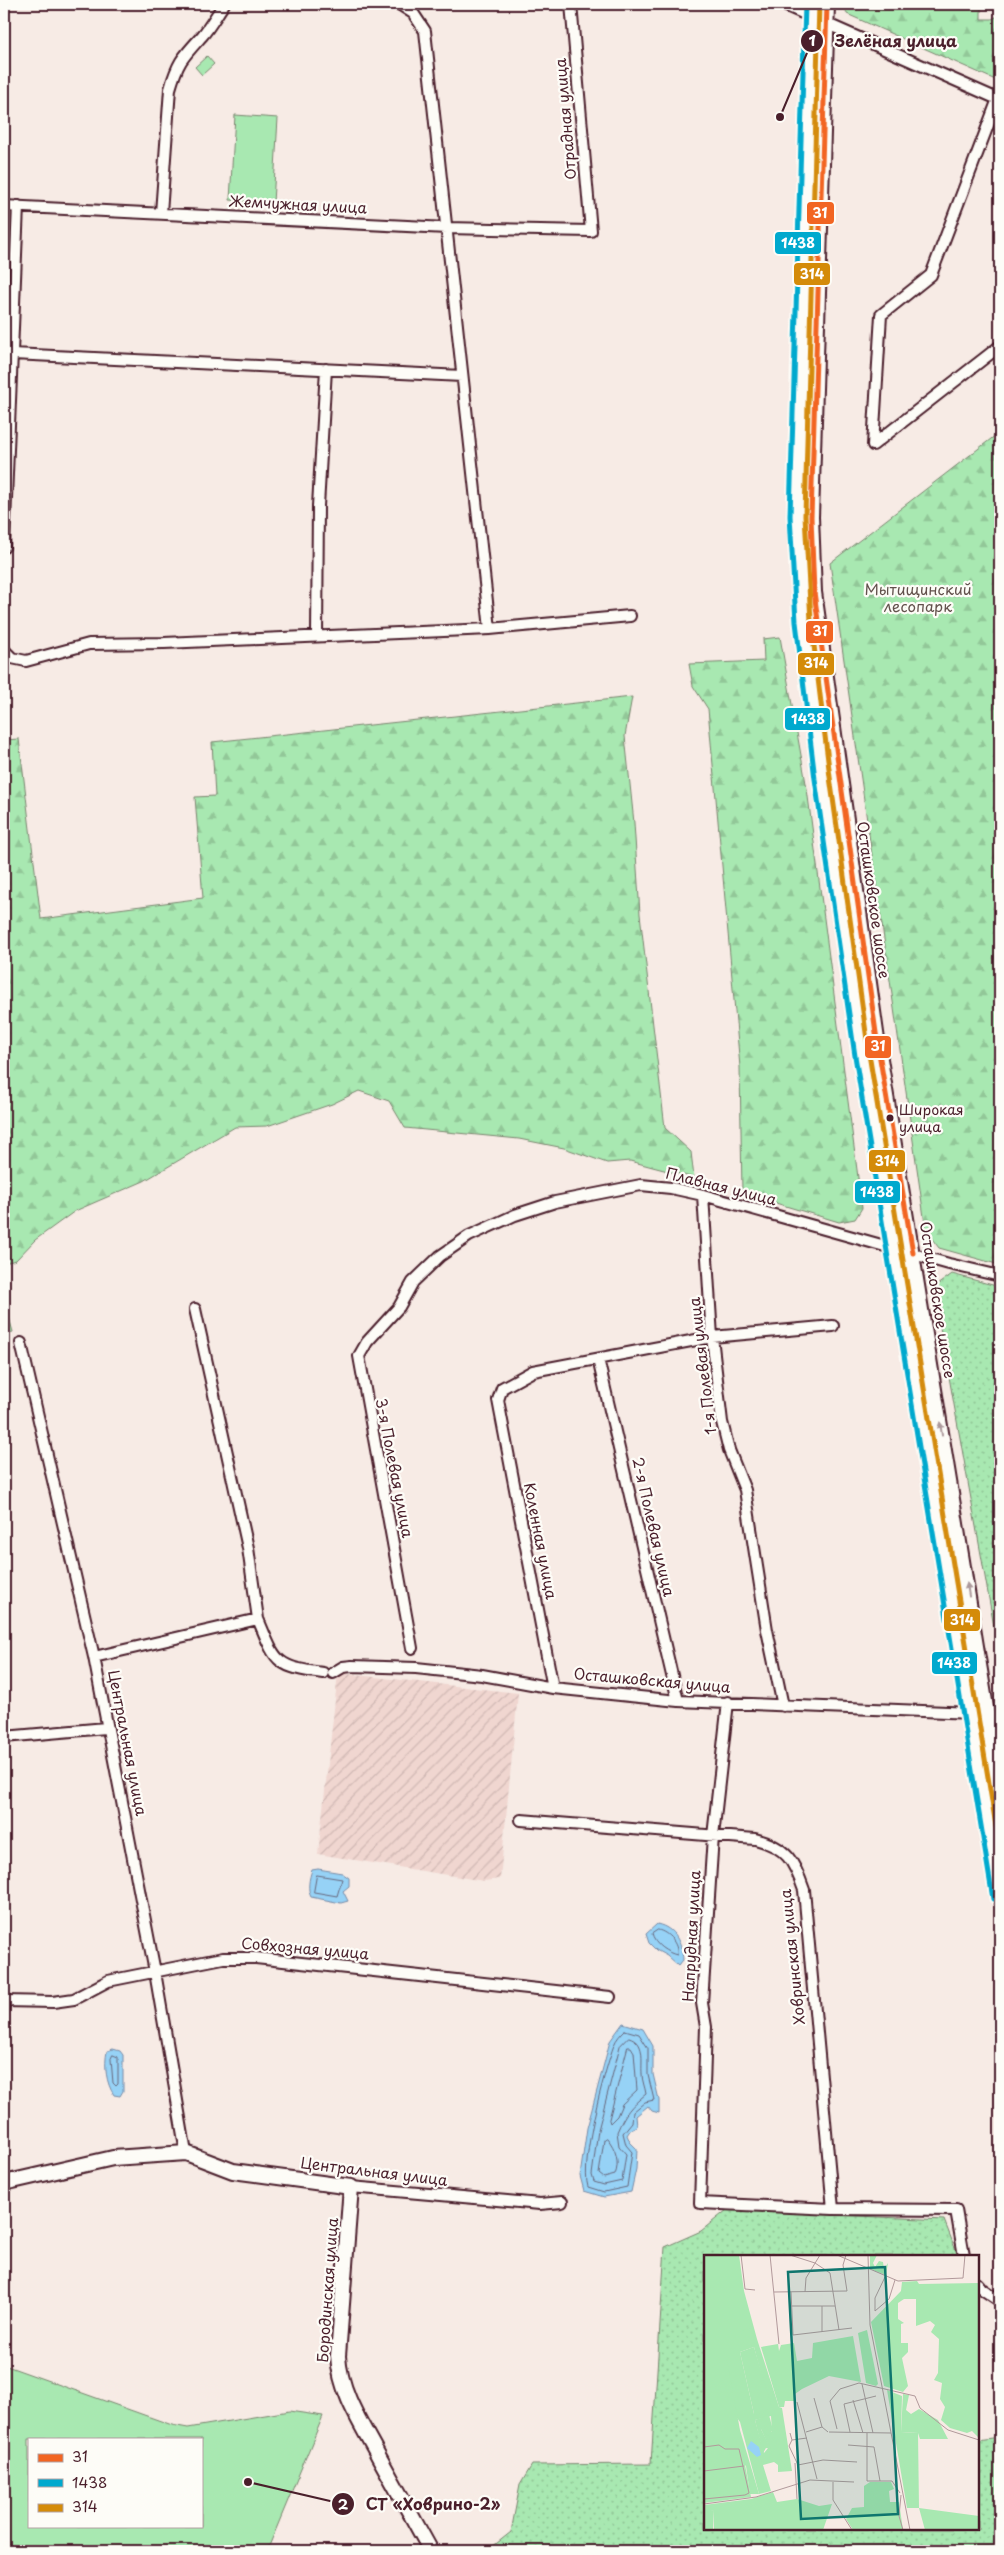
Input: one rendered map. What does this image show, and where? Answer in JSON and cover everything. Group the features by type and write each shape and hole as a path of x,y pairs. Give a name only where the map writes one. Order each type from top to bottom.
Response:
{"main road":[{"path":"812,4 797,516 800,592 808,674 861,1052 892,1248 972,1713 1000,1898"},
{"name":"Осташковское шоссе","path":"827,4 811,517 814,592 876,1037 913,1253 1000,1794"},
{"name":"Центральная улица","path":"4,2183 113,2158 186,2153 233,2171 351,2187"},
{"name":"Бородинская улица","path":"351,2187 338,2356 339,2373 344,2390 361,2424 431,2551"}],"street":[{"path":"161,213 170,89 175,72 186,50 202,36 224,4"},
{"path":"399,4 413,14 425,31 490,629"},
{"name":"Отрадная улица","path":"571,4 590,231"},
{"path":"782,4 812,19 827,23 999,100 931,275 881,315 874,445 1000,346"},
{"name":"Жемчужная улица","path":"4,206 446,228 590,231"},
{"path":"4,548 18,206"},
{"path":"13,354 462,376"},
{"path":"317,636 318,506 326,369"},
{"path":"4,650 12,658 26,661 89,644 164,643 490,629 630,616"},
{"name":"Плавная улица","path":"399,1307 412,1282 440,1256 469,1236 515,1215 555,1202 642,1185 671,1188 703,1195 1000,1276"},
{"name":"1-я Полевая улица","path":"703,1195 712,1336 722,1422 729,1450 745,1490 767,1630 783,1706"},
{"name":"3-я Полевая улица","path":"399,1307 367,1342 358,1356 412,1648"},
{"name":"Осташковская улица","path":"195,1310 248,1548 258,1619 273,1654 282,1663 294,1669 328,1673 343,1667 352,1666 416,1668 482,1675 553,1688 678,1701 972,1713"},
{"path":"598,1359 712,1336 833,1326"},
{"name":"Центральная улица","path":"22,1343 94,1657 106,1728 155,1972 186,2153"},
{"name":"Коленная улица","path":"553,1688 498,1400 502,1388 533,1371 598,1359"},
{"name":"2-я Полевая улица","path":"598,1359 678,1701"},
{"path":"94,1657 258,1619"},
{"name":"Напрудная улица","path":"728,1702 713,1836 702,2004 706,2027 700,2203 833,2209"},
{"path":"4,1737 106,1728"},
{"name":"Ховринская улица","path":"521,1820 756,1839 774,1843 785,1853 798,1873 804,1890 833,2209"},
{"name":"Совхозная улица","path":"4,2002 53,2002 74,1999 108,1981 223,1958 256,1958 610,1997"},
{"name":"Центральная улица","path":"351,2187 540,2204 562,2202"},
{"path":"833,2209 956,2210 964,2255"},
{"path":"979,2285 998,2298"}],"shaded area":[{"path":"338,1673 518,1693 500,1879 484,1881 318,1854"}],"green space":[{"path":"843,4 981,4 981,19 992,19 1000,15 1000,82 847,14"},
{"path":"207,56 214,64 202,75 195,67"},
{"path":"235,115 278,118 273,203 230,200"},
{"name":"Мытищинский лесопарк","path":"1000,432 1000,1265 939,1248 926,1231 830,563"},
{"path":"780,637 807,789 862,1208 855,1219 839,1222 742,1193 740,1067 708,709 693,686 689,664 764,661 763,639"},
{"path":"632,697 625,736 634,823 640,914 665,1128 691,1152 694,1178 630,1161 607,1163 564,1148 519,1139 405,1128 389,1101 359,1091 332,1104 267,1126 235,1127 144,1181 75,1211 35,1240 16,1260 4,1263 4,740 19,739 41,919 203,898 195,797 215,796 212,742"},
{"path":"952,1274 1000,1287 1000,1660 933,1288"},
{"path":"4,1299 13,1332 4,1334"},
{"path":"727,2210 944,2220 958,2255 704,2255 704,2530 979,2530 979,2441 1000,2438 1000,2539 998,2551 487,2551 511,2532 520,2485 532,2465 651,2464 665,2247 701,2231"},
{"path":"4,2365 172,2425 188,2428 289,2411 323,2416 267,2551 4,2551"}],"water":[{"path":"318,1869 342,1873 349,1878 349,1886 343,1891 348,1901 341,1903 311,1897 310,1877 312,1870"},
{"path":"657,1924 669,1929 679,1942 683,1960 678,1966 649,1943 646,1934"},
{"path":"623,2023 643,2029 653,2046 653,2074 659,2100 659,2113 652,2111 648,2106 636,2116 637,2126 631,2129 627,2135 630,2142 637,2149 636,2169 631,2192 604,2197 584,2191 580,2176 587,2128 610,2041"},
{"path":"113,2049 120,2051 123,2055 123,2091 120,2096 114,2095 106,2074 107,2051"}],"transit line":[{"name":"1438","path":"805,4 790,516 796,622 815,779 855,1056 993,1899"},
{"name":"314","path":"819,4 805,516 811,621 830,777 869,1054 1000,1850"},
{"name":"31","path":"827,4 811,517 814,592 878,1047 913,1253"}],"place":[{"name":"Зелёная улица","path":"780,117"},
{"name":"Широкая улица","path":"890,1118"},
{"name":"СТ «Ховрино-2»","path":"248,2482"}]}
